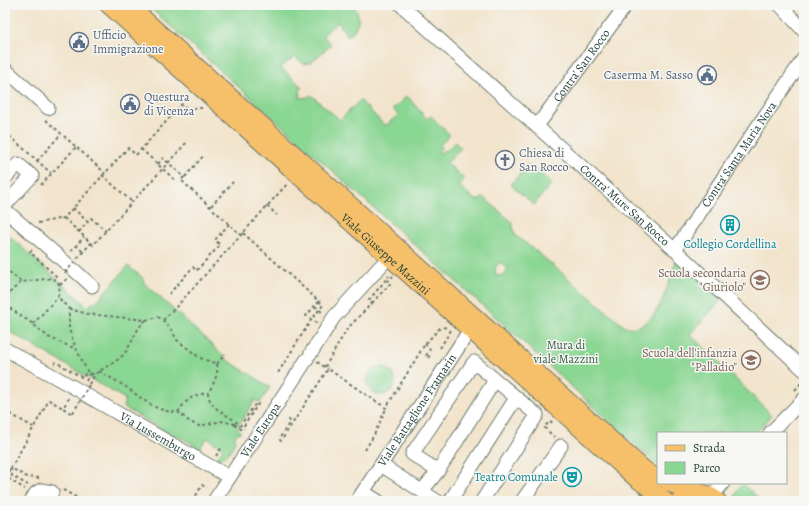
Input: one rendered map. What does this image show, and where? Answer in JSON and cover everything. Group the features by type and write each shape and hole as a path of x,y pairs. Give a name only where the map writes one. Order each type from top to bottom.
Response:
{"main road":[{"name":"Viale Giuseppe Mazzini","path":"108,5 393,267 474,324 657,478"},
{"name":"Viale Giuseppe Mazzini","path":"129,5 474,324 635,478 666,501"},
{"path":"669,484 684,496 698,491 715,498"}],"street":[{"name":"Contra' San Rocco","path":"529,123 626,5"},
{"path":"780,5 804,31"},
{"name":"Contra' Mure San Rocco","path":"406,7 529,123 675,250 804,370"},
{"name":"Contra' Santa Maria Nova","path":"675,250 804,58"},
{"path":"5,69 46,113"},
{"path":"5,178 18,164 32,176 5,205"},
{"path":"5,210 92,286"},
{"name":"Viale Europa","path":"214,501 334,317 393,267"},
{"name":"Viale Battaglione Framarin","path":"360,497 474,324"},
{"name":"Via Lussemburgo","path":"5,349 229,477"},
{"path":"438,471 412,454 474,362 537,415 482,501"},
{"path":"422,491 438,471 495,380"},
{"path":"450,501 516,398"},
{"path":"771,432 804,399"},
{"path":"522,501 561,446"},
{"path":"381,465 437,501"},
{"path":"715,498 722,484"},
{"path":"28,495 41,490 56,494 54,499 49,496 44,496 40,501"},
{"path":"360,497 378,501"}],"path":[{"path":"37,223 64,218 128,148 136,155 182,104 189,111 192,108 202,109 206,104"},
{"path":"46,113 61,134 132,202"},
{"path":"167,120 170,123"},
{"path":"5,132 52,173"},
{"path":"37,161 61,134"},
{"path":"68,265 91,243 93,245 188,141"},
{"path":"39,187 76,147"},
{"path":"141,149 162,168 211,206 229,224 323,305 311,320 278,373"},
{"path":"5,150 12,157"},
{"path":"179,181 204,155"},
{"path":"158,164 163,158 184,177"},
{"path":"211,206 234,182"},
{"path":"163,320 282,189"},
{"path":"267,199 270,202"},
{"path":"267,206 277,215"},
{"path":"73,208 88,222"},
{"path":"64,218 91,243"},
{"path":"79,232 91,218 106,231"},
{"path":"169,294 193,267 196,271 220,245 215,240 229,224"},
{"path":"68,265 76,245 84,236"},
{"path":"76,245 83,252"},
{"path":"53,278 56,276 30,252 32,250 58,273"},
{"path":"372,303 369,300 393,267"},
{"path":"324,366 347,329 390,284 388,282 393,267"},
{"path":"5,268 21,282"},
{"path":"5,297 21,282 53,278"},
{"path":"33,324 58,297 61,285 53,278"},
{"path":"57,282 60,279"},
{"path":"58,297 69,309 88,314 146,320 158,317 163,320 177,340 200,358 217,364"},
{"path":"317,324 306,316 319,301"},
{"path":"5,305 33,324 48,337 71,347 74,346"},
{"path":"315,306 324,314"},
{"path":"69,309 69,330 74,346 87,371 94,376"},
{"path":"28,495 6,477 49,400 72,414 94,376 99,371 116,362 125,353 135,333 146,320"},
{"path":"365,450 374,435 386,408 425,344 440,328"},
{"path":"440,348 452,330"},
{"path":"425,344 430,349 426,356 428,358 430,355"},
{"path":"99,371 155,408 169,412 178,412 190,422 199,426 222,420 234,424 244,430 243,428 258,404 256,403 240,426 230,416 214,408 208,399 208,393 213,386 218,368 217,364 225,354"},
{"path":"289,355 308,358 324,366 386,408"},
{"path":"289,419 290,422 279,439 281,441 328,369"},
{"path":"63,408 80,392 90,373"},
{"path":"178,412 185,402 195,395 208,393"},
{"path":"5,411 33,427"},
{"path":"552,434 544,427 547,424 549,425 556,416"},
{"path":"213,460 222,447"},
{"path":"11,468 27,477 41,478"},
{"path":"11,468 12,476 28,485"},
{"path":"193,501 202,485 207,488"},
{"path":"56,494 83,501"},
{"path":"176,501 177,499 181,501"}],"green space":[{"name":"Mura di viale Mazzini","path":"147,5 352,5 357,13 358,21 357,25 348,37 338,22 323,35 331,45 311,62 304,64 295,57 280,67 302,87 300,90 300,98 311,95 340,120 360,100 385,126 398,115 393,109 407,96 427,119 431,116 450,135 440,145 442,147 438,151 440,153 444,150 446,151 455,142 461,148 447,163 464,179 459,186 475,200 480,200 483,197 512,222 515,235 542,256 625,327 637,327 645,323 652,316 668,287 677,257 721,300 690,334 772,415 757,432 657,432 657,465 500,321","holes":["500,262 508,269 504,275 496,276 495,268"]},
{"path":"527,164 552,183 534,205 511,185"},
{"path":"5,232 88,307 94,301 96,302 128,266 144,279 144,283 227,360 270,387 260,403 255,400 237,428 241,432 237,433 234,444 229,452 216,460 223,448 207,438 200,448 202,450 201,452 193,447 193,444 176,435 172,435 123,407 125,399 5,329"},
{"path":"381,367 391,371 395,381 391,391 381,395 371,391 367,381 371,371"},
{"path":"743,484 761,501 733,501 738,490"}],"place":[{"name":"Ufficio Immigrazione","path":"79,42"},
{"name":"Caserma M. Sasso","path":"707,75"},
{"name":"Questura di Vicenza","path":"130,104"},
{"name":"Chiesa di San Rocco","path":"505,160"},
{"name":"Collegio Cordellina","path":"730,225"},
{"name":"Scuola secondaria \"Giuriolo\"","path":"760,280"},
{"name":"Scuola dell'infanzia \"Palladio\"","path":"751,360"},
{"name":"Teatro Comunale","path":"572,477"}]}
